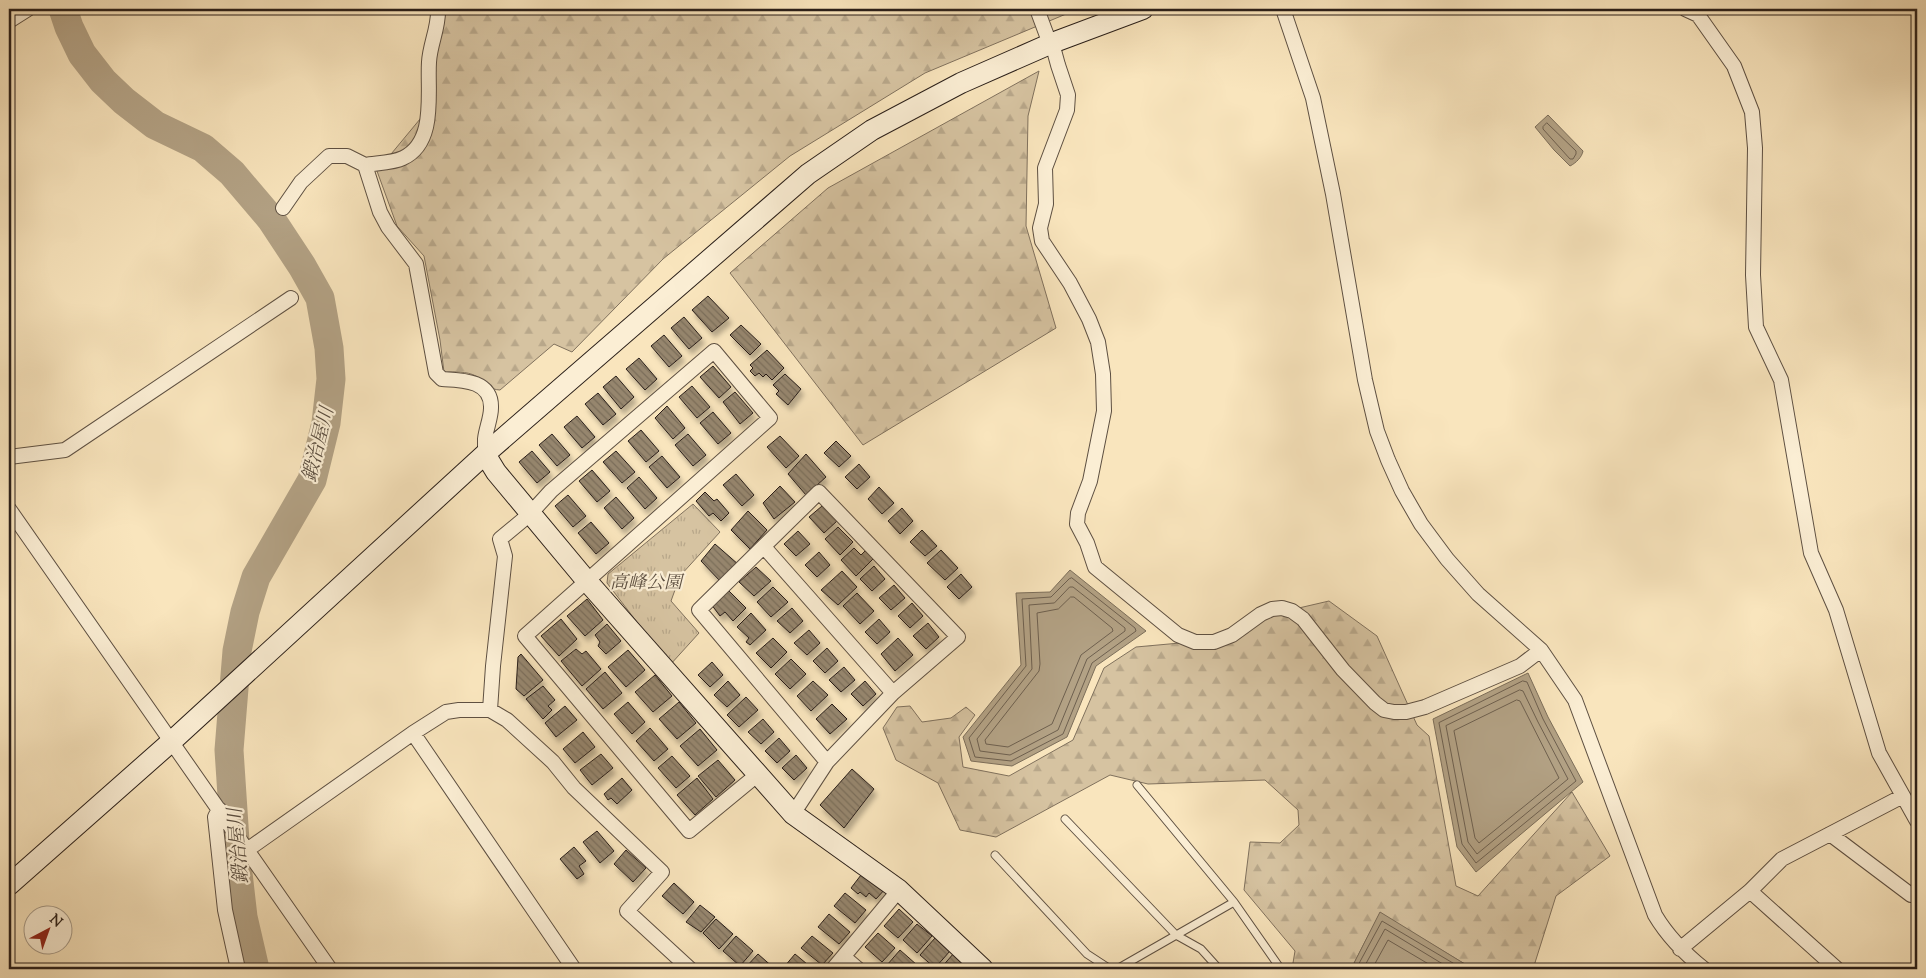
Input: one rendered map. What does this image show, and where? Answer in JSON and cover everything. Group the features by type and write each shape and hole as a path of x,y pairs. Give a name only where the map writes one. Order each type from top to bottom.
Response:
{"street":[{"path":"9,21 28,9"},
{"path":"283,208 301,182 329,156 347,156 365,166 403,158 416,149 424,134 430,108 429,61 438,18 438,9"},
{"path":"1037,9 1047,36 1052,43 1068,95 1067,110 1046,168 1046,204 1040,228 1042,241 1074,290 1089,319 1098,342 1103,374 1104,411 1090,481 1078,513 1077,524 1087,543 1095,567 1178,635 1195,642 1214,642 1245,626 1261,614 1272,610 1282,608 1292,611 1303,619 1343,670 1375,703 1384,710 1394,712 1406,712 1425,706 1520,666 1540,650"},
{"path":"9,885 172,741 485,454 808,174 872,130 961,83 1052,43 1143,9"},
{"path":"1283,9 1315,107 1333,194 1365,380 1377,431 1388,460 1402,491 1421,524 1447,559 1478,594 1540,650 1576,700 1655,915 1680,949 1704,969"},
{"path":"1686,9 1698,15 1734,66 1752,112 1755,148 1753,275 1756,327 1781,380 1811,553 1836,610 1879,753 1917,821"},
{"path":"365,166 380,212 388,227 416,264 436,373 442,379 466,380 478,384 487,392 492,407 485,439 485,454 496,472 586,580 793,814 899,890 983,969"},
{"path":"9,458 65,450 291,298"},
{"path":"490,710 492,666 505,556 500,538 530,514 551,491 714,351 770,418 524,636 688,831 757,775"},
{"path":"793,814 826,762 893,693 958,637 819,492 699,610 826,762"},
{"path":"9,509 330,969"},
{"path":"764,547 893,693"},
{"path":"247,850 413,733 446,712 490,710 506,720 553,762 574,788 662,872 627,911 690,969"},
{"path":"413,733 574,969"},
{"path":"1680,949 1750,891 1782,859 1903,796"},
{"path":"221,813 216,817 218,852 233,966"},
{"path":"1830,834 1911,895 1917,893"},
{"path":"833,969 899,890"},
{"path":"1750,891 1837,969"},
{"path":"844,956 858,969"}],"lane":[{"path":"1137,784 1234,902 1278,965"},
{"path":"1065,819 1176,935 1201,948 1220,969"},
{"path":"995,856 1088,954 1110,969"},
{"path":"1117,969 1234,902"}],"green space":[{"path":"433,9 1078,9 925,73 790,156 663,259 572,352 554,344 500,390 496,390 472,374 444,372 424,256 397,226 377,171 430,107"},
{"path":"1039,71 1028,116 1026,226 1056,328 863,445 730,273 828,188"},
{"name":"高峰公園","path":"693,504 720,532 680,576 671,601 699,633 670,665 607,583 608,574"},
{"path":"1329,601 1377,636 1417,725 1429,736 1456,886 1478,896 1572,792 1610,856 1556,896 1533,969 1473,969 1380,913 1351,969 1292,969 1295,951 1244,890 1250,842 1280,843 1299,825 1298,810 1265,780 1148,784 1110,775 996,837 960,830 938,783 896,760 883,728 897,707 910,706 922,722 951,718 966,707 975,715 959,737 963,767 1009,776 1073,740 1104,668 1136,647 1180,643 1217,645 1273,614"}],"water":[{"path":"1548,115 1583,151 1578,160 1570,166 1535,127"},
{"path":"1070,570 1146,631 1096,666 1067,737 1012,766 971,761 963,737 1021,665 1016,593 1050,592"},
{"path":"1528,673 1548,717 1583,782 1476,872 1457,847 1433,719"},
{"path":"1380,912 1473,969 1351,969"}],"building":[{"path":"708,296 729,318 712,332 692,310"},
{"path":"684,317 702,338 689,349 671,328"},
{"path":"741,325 761,344 750,355 730,335"},
{"path":"664,335 682,356 669,367 651,346"},
{"path":"767,350 784,368 772,380 766,374 763,377 759,373 755,376 750,371 753,368 750,365"},
{"path":"639,358 657,379 645,390 626,369"},
{"path":"713,366 731,387 719,398 700,377"},
{"path":"785,374 801,389 788,405 776,394 779,391 773,385"},
{"path":"616,376 634,397 621,409 603,387"},
{"path":"692,386 710,407 697,418 679,397"},
{"path":"735,392 753,413 740,424 723,402"},
{"path":"598,393 616,414 603,425 585,404"},
{"path":"667,406 685,428 673,439 655,418"},
{"path":"713,412 731,433 718,444 700,423"},
{"path":"577,416 595,437 582,448 564,427"},
{"path":"641,430 659,451 646,462 628,441"},
{"path":"552,434 570,455 557,466 539,445"},
{"path":"688,434 706,455 693,466 675,445"},
{"path":"780,436 799,456 786,468 767,447"},
{"path":"836,441 851,456 839,467 824,453"},
{"path":"532,451 550,472 537,483 519,462"},
{"path":"616,451 635,472 622,483 603,462"},
{"path":"806,454 826,477 806,495 788,474"},
{"path":"662,456 680,477 667,488 649,467"},
{"path":"859,464 870,477 857,489 845,477"},
{"path":"592,470 610,491 597,502 579,481"},
{"path":"736,474 754,495 742,506 723,485"},
{"path":"639,477 657,498 645,509 627,488"},
{"path":"780,486 795,502 774,519 763,503"},
{"path":"879,487 894,503 882,514 868,499"},
{"path":"705,492 714,501 717,499 729,513 721,521 713,513 709,516 696,501"},
{"path":"568,495 586,516 573,527 555,506"},
{"path":"616,497 634,518 622,529 604,508"},
{"path":"822,506 837,521 824,533 809,517"},
{"path":"902,508 913,521 900,534 888,521"},
{"path":"748,511 767,530 750,549 731,530"},
{"path":"591,522 609,543 596,554 578,533"},
{"path":"838,527 853,542 840,555 825,539"},
{"path":"922,530 937,546 925,556 910,542"},
{"path":"798,531 810,544 796,556 784,544"},
{"path":"715,544 739,565 721,582 701,561"},
{"path":"854,548 861,555 865,551 873,559 856,576 841,560"},
{"path":"941,550 958,568 945,580 927,563"},
{"path":"819,552 830,565 817,577 805,565"},
{"path":"874,566 885,579 872,591 860,579"},
{"path":"756,567 771,581 754,596 739,582"},
{"path":"842,571 857,587 838,605 821,590"},
{"path":"961,574 972,587 959,599 947,587"},
{"path":"894,585 905,598 891,610 879,598"},
{"path":"773,587 788,602 771,617 757,602"},
{"path":"727,589 746,608 733,621 725,612 720,616 711,604"},
{"path":"857,593 874,611 860,624 843,606"},
{"path":"587,599 603,620 585,636 567,616"},
{"path":"912,603 923,616 910,628 898,616"},
{"path":"792,608 803,621 790,633 777,621"},
{"path":"751,613 766,630 750,645 746,642 749,638 737,627"},
{"path":"561,619 577,639 559,656 541,636"},
{"path":"879,619 890,632 877,644 865,632"},
{"path":"928,623 939,637 926,649 913,636"},
{"path":"607,624 621,641 606,654 598,646 600,642 595,635"},
{"path":"809,630 820,643 807,655 794,643"},
{"path":"773,638 787,652 771,668 756,653"},
{"path":"898,638 913,655 895,671 881,654"},
{"path":"827,648 838,661 825,673 813,661"},
{"path":"576,649 582,654 586,651 601,669 582,686 561,661"},
{"path":"628,650 645,670 626,687 608,667"},
{"path":"521,654 543,680 524,696 516,689 518,657"},
{"path":"791,659 806,674 790,689 775,674"},
{"path":"712,662 723,675 710,687 698,675"},
{"path":"844,667 855,680 841,692 829,680"},
{"path":"605,672 622,693 603,709 586,689"},
{"path":"655,675 672,696 653,712 635,692"},
{"path":"728,681 740,695 727,707 714,695"},
{"path":"813,681 828,695 811,711 797,696"},
{"path":"865,681 876,694 863,706 851,694"},
{"path":"543,686 555,700 548,706 552,710 543,719 526,699"},
{"path":"746,697 758,710 739,727 727,715"},
{"path":"628,702 645,722 632,734 614,714"},
{"path":"679,702 696,723 677,739 659,719"},
{"path":"832,704 847,719 830,734 816,719"},
{"path":"565,706 577,720 556,737 545,723"},
{"path":"763,719 774,732 761,744 748,732"},
{"path":"650,728 668,749 654,761 636,741"},
{"path":"700,729 717,750 698,766 680,746"},
{"path":"583,732 595,747 575,763 563,749"},
{"path":"779,738 790,751 777,763 765,751"},
{"path":"601,754 613,768 592,785 580,770"},
{"path":"796,755 807,768 794,780 782,768"},
{"path":"672,756 690,776 676,788 658,768"},
{"path":"718,760 735,780 716,797 698,776"},
{"path":"852,769 874,789 844,828 820,805"},
{"path":"622,778 632,790 617,804 611,798 608,800 604,794"},
{"path":"697,778 713,799 695,815 677,795"},
{"path":"597,831 614,851 600,863 583,842"},
{"path":"574,847 586,861 579,866 584,874 577,879 560,859"},
{"path":"626,850 646,868 633,882 614,864"},
{"path":"861,875 886,888 876,899 869,893 866,897 860,892 858,894 851,888"},
{"path":"674,883 694,902 683,914 662,896"},
{"path":"845,893 866,910 855,923 834,906"},
{"path":"700,905 715,917 701,932 686,922"},
{"path":"899,909 913,922 898,938 884,926"},
{"path":"829,914 850,932 839,944 818,927"},
{"path":"716,919 733,934 719,949 703,933"},
{"path":"917,924 932,936 917,953 903,940"},
{"path":"878,933 895,948 882,962 865,947"},
{"path":"736,936 753,951 740,966 723,951"},
{"path":"812,936 833,953 822,965 801,948"},
{"path":"935,938 950,951 935,968 920,955"},
{"path":"900,950 917,965 913,969 892,969 887,965"},
{"path":"954,953 969,966 966,969 940,969"},
{"path":"758,954 775,969 745,968"},
{"path":"795,954 813,969 787,969 784,967"}],"waterway":[{"name":"鍛治屋川","path":"63,9 82,54 103,81 124,101 155,125 203,148 232,173 271,219 302,266 320,298 329,348 331,379 326,423 312,480 256,577 245,612 237,651 229,750 236,856 243,917 255,969"}]}
